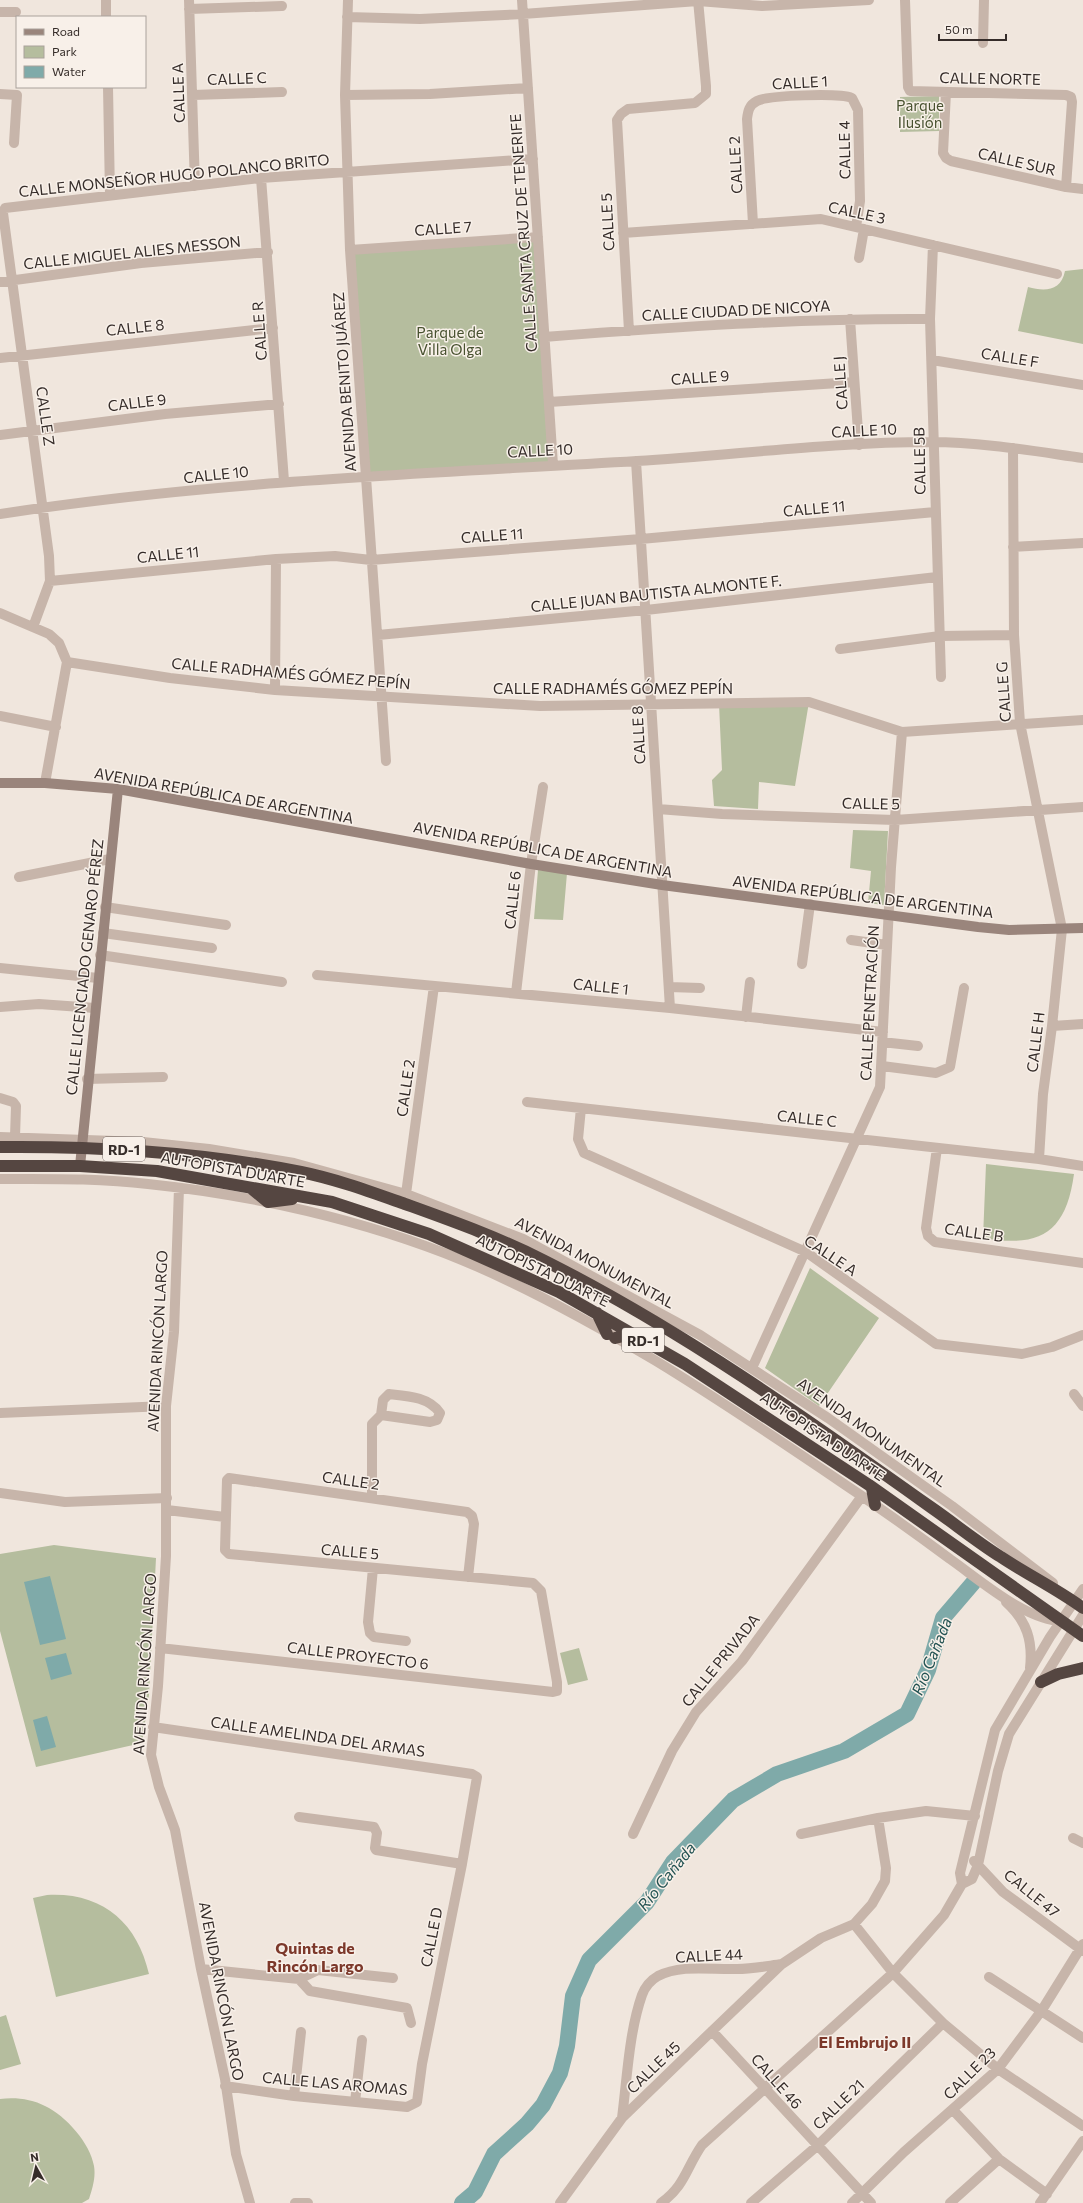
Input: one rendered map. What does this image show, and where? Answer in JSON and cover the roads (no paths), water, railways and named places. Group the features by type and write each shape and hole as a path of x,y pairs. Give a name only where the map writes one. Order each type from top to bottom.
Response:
{"highway":[{"name":"AUTOPISTA DUARTE","path":"0,1147 81,1142 228,1160 304,1173 370,1192 453,1221 543,1260 637,1311 738,1373 856,1453 1001,1557 1079,1605"},
{"name":"AUTOPISTA DUARTE","path":"0,1166 80,1166 157,1171 332,1202 429,1234 560,1292 691,1368 872,1488 1078,1633"},
{"path":"250,1188 268,1202 300,1197"},
{"path":"597,1313 611,1336 632,1334"},
{"path":"872,1488 877,1507 895,1504"},
{"path":"1041,1682 1058,1674 1083,1668"}],"main road":[{"name":"AVENIDA REPÚBLICA DE ARGENTINA","path":"0,783 45,783 118,790 531,864 662,885 1009,930 1083,928"},
{"name":"CALLE LICENCIADO GENARO PÉREZ","path":"80,1166 81,1142 118,790"}],"street":[{"path":"106,0 106,16"},
{"name":"AVENIDA BENITO JUÁREZ","path":"348,0 345,95 346,172 371,560 378,635 386,760"},
{"name":"CALLE SANTA CRUZ DE TENERIFE","path":"522,0 553,465"},
{"path":"347,17 420,19 523,14 698,1 762,6 870,0"},
{"name":"CALLE NORTE","path":"905,0 908,87 910,91 1066,94 1071,97 1072,102 1066,187"},
{"path":"983,43 984,0"},
{"name":"CALLE 5","path":"629,330 617,120 621,114 628,109 687,104 702,100 706,94 706,86 698,1"},
{"path":"189,4 282,6"},
{"name":"CALLE A","path":"189,4 196,186"},
{"path":"0,12 16,12"},
{"path":"108,88 110,195"},
{"path":"345,95 430,94 528,88"},
{"name":"CALLE C","path":"193,95 282,92"},
{"name":"CALLE SUR","path":"946,92 943,153 946,158 951,161 1066,187 1083,189"},
{"path":"0,94 18,95 14,143"},
{"name":"CALLE 1","path":"751,105 766,98 839,95 852,98"},
{"name":"CALLE 4","path":"852,98 858,110 860,201 859,258"},
{"name":"CALLE 2","path":"751,105 748,111 747,119 753,224"},
{"name":"CALLE MONSEÑOR HUGO POLANCO BRITO","path":"5,208 261,178 533,159"},
{"name":"CALLE R","path":"261,178 268,252 284,482"},
{"name":"CALLE Z","path":"5,208 3,213 43,507 50,581 33,627"},
{"name":"CALLE 3","path":"623,233 821,219 1057,274"},
{"name":"CALLE 7","path":"350,250 538,237"},
{"name":"CALLE 5B","path":"933,245 930,319 941,677"},
{"name":"CALLE MIGUEL ALIES MESSON","path":"0,282 141,264 268,252"},
{"name":"CALLE CIUDAD DE NICOYA","path":"544,337 629,330 850,319 930,319"},
{"name":"CALLE J","path":"850,319 859,445"},
{"name":"CALLE 8","path":"0,358 22,354 273,328"},
{"name":"CALLE F","path":"932,360 1083,385"},
{"name":"CALLE 9","path":"549,402 854,382"},
{"name":"CALLE 9","path":"0,435 165,414 279,404"},
{"name":"CALLE 10","path":"0,514 43,507 366,475 636,461 859,445 933,442 1013,448 1083,458"},
{"name":"CALLE G","path":"1013,448 1014,634 1020,723 1062,929"},
{"name":"CALLE 8","path":"636,461 670,1008"},
{"name":"CALLE 11","path":"50,581 276,559 336,556 371,560 641,539 935,512"},
{"path":"1013,547 1083,543"},
{"path":"276,559 276,690"},
{"name":"CALLE JUAN BAUTISTA ALMONTE F.","path":"378,635 646,610 937,577"},
{"path":"0,613 49,634 59,642 67,662 45,783"},
{"path":"840,649 940,636 1014,634"},
{"name":"CALLE RADHAMÉS GÓMEZ PEPÍN","path":"67,662 170,678 276,690 540,706 809,702 902,732 1083,720"},
{"path":"0,716 56,728"},
{"name":"CALLE PENETRACIÓN","path":"752,1368 878,1094 882,1066 888,914 902,732"},
{"name":"CALLE 6","path":"516,993 531,864 543,787"},
{"name":"CALLE 5","path":"658,809 722,814 895,820 1083,807"},
{"path":"19,877 110,859"},
{"path":"802,964 810,904"},
{"path":"105,907 226,925"},
{"name":"CALLE H","path":"1039,1159 1043,1094 1062,929"},
{"path":"103,933 212,948"},
{"path":"851,940 887,946"},
{"path":"100,955 282,982"},
{"path":"0,968 98,978"},
{"name":"CALLE 1","path":"317,975 670,1008 746,1017 883,1037 918,1046"},
{"path":"746,1017 750,982"},
{"name":"CALLE 2","path":"406,1194 434,986"},
{"path":"669,986 700,988"},
{"path":"882,1066 936,1073 950,1067 964,988"},
{"path":"0,1007 39,1004 95,1008"},
{"path":"1052,1026 1083,1024"},
{"path":"88,1079 163,1077"},
{"path":"0,1098 13,1102 16,1106 15,1137"},
{"name":"CALLE C","path":"527,1102 1039,1159 1083,1166"},
{"name":"CALLE A","path":"581,1108 578,1139 584,1153 806,1252 936,1344 1022,1354 1052,1347 1083,1335"},
{"name":"AVENIDA MONUMENTAL","path":"0,1137 209,1149 294,1163 406,1194 473,1218 543,1248 700,1335 828,1418 946,1502 1060,1588 1079,1605"},
{"name":"CALLE B","path":"937,1148 926,1228 928,1236 935,1242 1083,1263"},
{"path":"0,1179 113,1181 179,1188 268,1202 412,1241 462,1260 549,1302 611,1336 725,1404 862,1496 992,1589 1037,1616 1049,1620 1062,1621"},
{"name":"AVENIDA RINCÓN LARGO","path":"179,1188 174,1332 166,1406 167,1510 160,1648 151,1755 159,1787 176,1830 201,1969 225,2086 236,2154 250,2203"},
{"path":"372,1498 372,1424 381,1415 383,1400 390,1394 423,1399 435,1405 440,1413 437,1420 430,1422 381,1415"},
{"path":"1074,1394 1083,1406"},
{"path":"0,1413 166,1406"},
{"name":"CALLE 2","path":"225,1517 227,1480 229,1478 372,1498 470,1514 474,1524 468,1577"},
{"path":"0,1493 65,1502 167,1498"},
{"name":"CALLE PRIVADA","path":"634,1834 672,1751 696,1712 742,1662 862,1496"},
{"path":"167,1510 225,1517"},
{"name":"CALLE 5","path":"225,1517 225,1550 229,1554 533,1583 538,1586 541,1591 557,1682 557,1691 553,1692"},
{"path":"373,1568 368,1622 370,1633 374,1637 406,1641"},
{"path":"992,1589 1015,1610 1025,1623 1032,1651 1029,1672"},
{"path":"962,1884 960,1874 967,1852 995,1730 1029,1672 1062,1621 1079,1605 1083,1589"},
{"path":"661,2203 673,2194 683,2182 692,2159 702,2145 892,1973 944,1916 962,1884 972,1878 978,1865 1003,1749 1009,1734 1041,1682 1078,1633 1083,1615"},
{"name":"CALLE PROYECTO 6","path":"160,1648 553,1692"},
{"path":"1012,1700 1025,1707"},
{"name":"CALLE AMELINDA DEL ARMAS","path":"153,1727 472,1774 477,1777"},
{"name":"CALLE D","path":"417,2102 422,2064 462,1864 477,1777"},
{"path":"801,1834 878,1818 926,1811 975,1816"},
{"path":"299,1817 374,1828 377,1833 376,1850 462,1864"},
{"name":"CALLE 44","path":"622,2118 632,2039 642,1994 648,1985 658,1976 671,1972 691,1969 738,1969 782,1964 821,1938 854,1924 872,1904 885,1881 885,1852 878,1818"},
{"path":"1073,1838 1083,1844"},
{"name":"CALLE 47","path":"967,1852 1003,1892 1082,1948"},
{"path":"854,1924 892,1973 943,2024 998,2069 1083,2126"},
{"name":"CALLE 23","path":"852,2203 912,2145 998,2069 1042,2010 1082,1948"},
{"name":"CALLE 45","path":"560,2203 622,2118 782,1964"},
{"path":"201,1969 299,1979 318,1970 393,1978"},
{"path":"989,1977 1083,2038"},
{"path":"299,1979 310,1991 407,2008 411,2023"},
{"name":"CALLE 21","path":"751,2203 817,2146 943,2024"},
{"name":"CALLE 46","path":"712,2031 871,2203"},
{"path":"294,2096 301,2032"},
{"path":"356,2102 362,2040"},
{"name":"CALLE LAS AROMAS","path":"225,2086 294,2096 407,2107 417,2102"},
{"path":"953,2110 999,2159 1048,2194"},
{"path":"1040,2203 1048,2194 1083,2141"},
{"path":"950,2203 999,2159"},
{"path":"295,2203 308,2203"}],"water":[{"path":"50,1576 66,1639 40,1645 24,1582"},
{"path":"66,1653 72,1674 51,1680 45,1658"},
{"path":"47,1716 56,1747 41,1751 33,1720"}],"waterway":[{"name":"Río Cañada","path":"462,2203 475,2192 494,2154 527,2124 543,2105 560,2073 567,2046 573,1996 589,1960 647,1902 673,1862 733,1800 777,1774 844,1751 907,1714 928,1670 943,1618 973,1583"}],"district":[{"name":"Quintas de Rincón Largo","path":"315,1956"},
{"name":"El Embrujo II","path":"865,2041"}],"park label":[{"name":"Parque Ilusión","path":"920,114"},
{"name":"Parque de Villa Olga","path":"450,340"}]}
